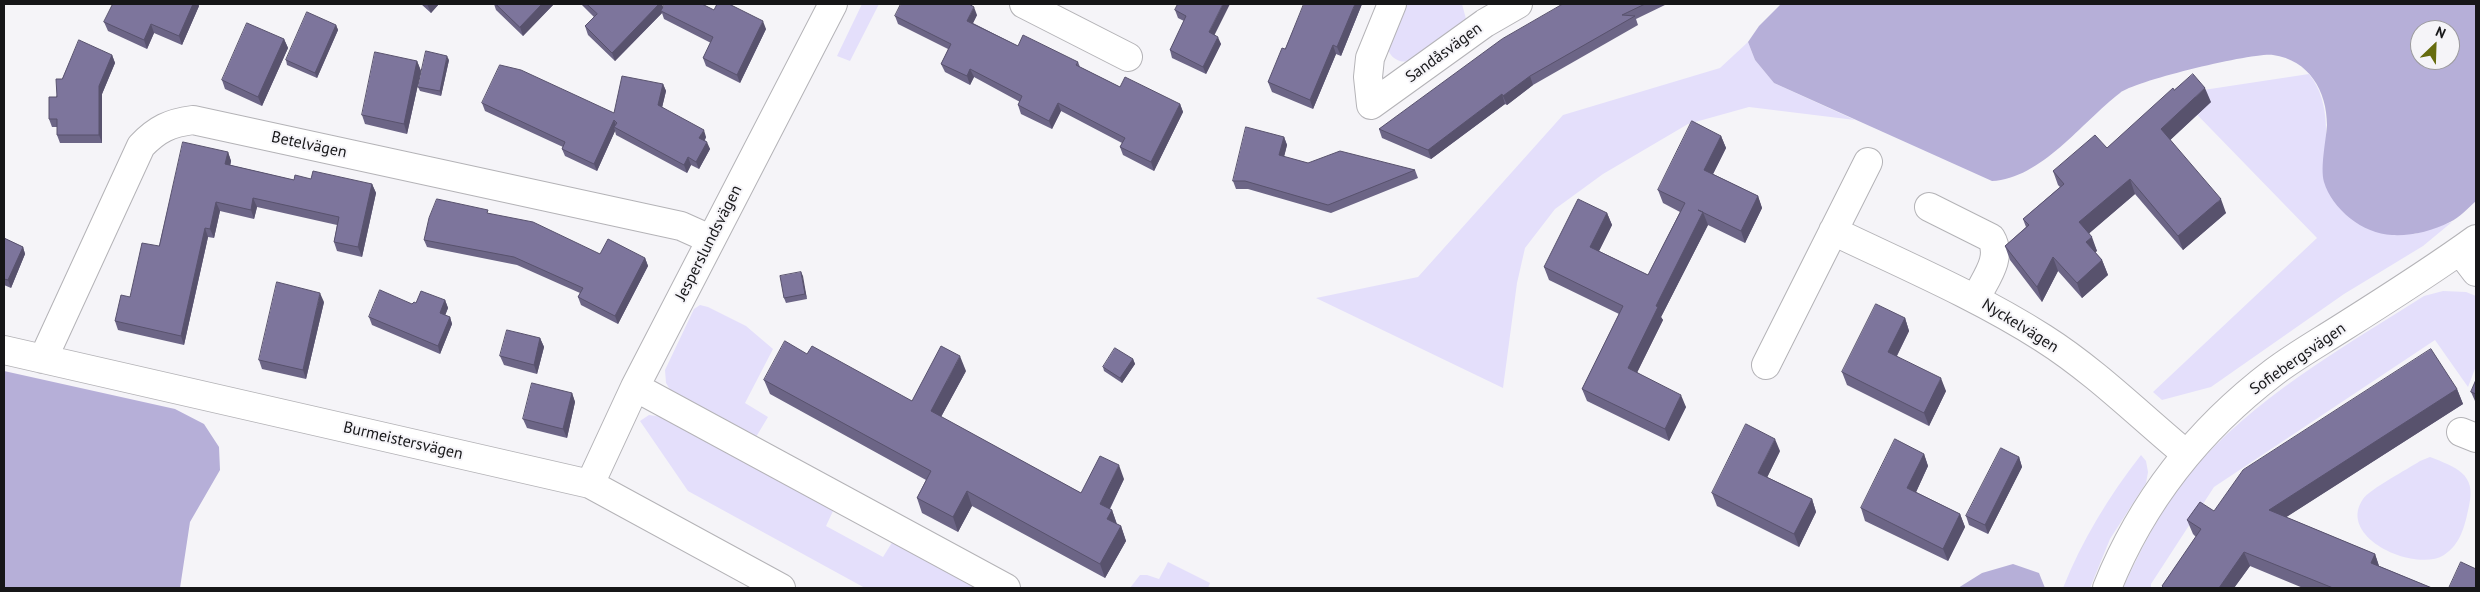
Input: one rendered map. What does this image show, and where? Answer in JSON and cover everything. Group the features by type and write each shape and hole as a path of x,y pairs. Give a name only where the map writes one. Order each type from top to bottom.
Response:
{"street":[{"path":"1024,4 1128,57"},
{"name":"Sandåsvägen","path":"1392,4 1370,58 1368,77 1371,105 1481,13 1518,4"},
{"name":"Jesperslundsvägen","path":"590,484 635,386 827,5"},
{"name":"Betelvägen","path":"43,359 141,146 155,131 172,123 193,120 681,226 710,239"},
{"path":"1766,365 1868,162"},
{"path":"1929,207 1991,238 1996,246 1996,257 1976,298"},
{"name":"Nyckelvägen","path":"1833,231 1976,298 2045,340 2097,378 2186,454"},
{"name":"Sofiebergsvägen","path":"2107,588 2118,561 2149,506 2186,454 2242,398 2275,371 2471,254"},
{"name":"Burmeistersvägen","path":"4,350 590,484 781,588"},
{"path":"635,386 1006,588"}],"shaded area":[{"path":"862,4 879,4 850,61 837,56"},
{"path":"1403,4 1462,4 1466,19 1463,25 1430,52 1411,61 1402,61 1391,55 1387,44"},
{"path":"1781,4 2476,4 2476,201 2453,220 2436,228 2414,234 2381,234 2360,225 2350,218 2334,202 2324,182 2323,162 2327,125 2324,100 2319,89 2314,79 2297,63 2273,55 2262,55 2220,63 2170,75 2130,88 2120,93 2044,160 2010,178 1992,181 1774,83 1755,60 1748,42 1759,26"},
{"path":"1748,42 1755,60 1774,83 1855,120 1749,107 1688,124 1603,174 1555,209 1525,248 1517,283 1503,388 1316,298 1418,277 1563,115 1720,68"},
{"path":"2309,74 2317,86 2325,111 2324,181 2415,234 2452,222 2423,246 2344,294 2211,387 2162,400 2153,392 2317,238 2177,94"},
{"path":"2443,291 2466,292 2476,296 2476,366 2468,387 2435,340 2214,487 2151,584 2151,588 2123,588 2153,529 2179,486 2214,447 2241,421 2330,355 2424,296"},
{"path":"700,305 708,307 746,326 773,349 745,403 768,417 756,437 672,393 666,383 665,370 694,309"},
{"path":"4,371 175,409 204,424 219,447 220,470 190,522 180,588 4,588"},
{"path":"649,415 663,417 834,509 826,526 883,557 893,541 982,588 865,588 688,491 640,421"},
{"path":"2141,455 2146,461 2148,472 2146,483 2110,539 2090,588 2063,588 2070,570 2097,519"},
{"path":"2430,457 2448,464 2462,473 2470,486 2471,495 2464,527 2450,551 2431,559 2416,559 2399,555 2369,539 2360,527 2358,513 2363,499 2373,490 2420,461"},
{"path":"1168,562 1210,583 1208,588 1130,588 1140,575 1159,579"},
{"path":"2013,564 2039,573 2045,588 1958,588 1982,573"}],"building":[{"path":"113,4 193,4 179,36 151,24 144,40 104,22"},
{"path":"496,4 542,4 520,27"},
{"path":"587,4 659,4 612,53 585,26 597,14"},
{"path":"665,4 702,4 714,10 717,4 729,4 763,21 737,75 703,58 713,37 661,11"},
{"path":"901,4 969,4 974,7 967,21 1018,46 1023,35 1078,62 1076,65 1120,87 1125,77 1180,104 1151,162 1120,147 1125,138 1058,103 1049,121 1018,105 1022,96 970,69 967,76 941,64 951,44 895,16"},
{"path":"1178,4 1223,4 1209,32 1218,37 1203,67 1170,50 1186,16 1175,10"},
{"path":"1304,4 1355,4 1337,47 1333,45 1310,100 1268,82 1282,48 1285,49"},
{"path":"1563,4 1645,4 1622,15 1635,16 1530,76 1503,96 1502,94 1428,150 1379,129 1502,39"},
{"path":"307,12 336,25 315,73 286,60"},
{"path":"247,23 284,39 258,97 222,80"},
{"path":"79,40 112,55 99,86 99,135 57,135 57,119 49,119 49,97 57,97 56,79 62,79"},
{"path":"426,51 447,56 440,91 418,87"},
{"path":"375,52 417,61 404,124 362,115"},
{"path":"500,65 521,70 614,113 622,76 663,84 658,105 704,130 699,138 707,142 696,162 688,157 684,165 614,127 617,123 614,120 594,164 562,149 565,142 482,103"},
{"path":"2193,74 2205,88 2161,129 2221,199 2178,236 2130,179 2079,222 2092,237 2086,242 2102,260 2077,283 2053,257 2037,287 2005,246 2029,225 2023,219 2064,184 2053,171 2095,135 2107,148 2173,88 2174,90"},
{"path":"1692,121 1721,136 1704,170 1758,196 1741,231 1703,212 1656,306 1658,307 1628,368 1681,395 1665,429 1582,389 1623,306 1544,267 1578,199 1607,213 1590,247 1648,275 1685,203 1658,190"},
{"path":"1246,127 1284,137 1279,155 1308,163 1340,151 1415,170 1328,205 1245,181 1233,181"},
{"path":"183,142 228,152 225,164 294,180 295,175 311,179 313,171 372,184 358,247 334,242 339,217 253,198 251,210 216,202 210,229 205,228 181,336 115,321 121,295 130,297 142,243 159,246"},
{"path":"437,199 488,210 487,213 533,222 600,254 608,239 645,258 615,316 578,297 583,288 514,257 424,240 429,218"},
{"path":"4,238 23,247 8,280 4,279"},
{"path":"801,272 805,294 784,298 780,276"},
{"path":"277,282 320,293 303,370 259,360"},
{"path":"380,290 412,304 416,303 421,291 445,300 440,313 450,317 438,346 369,317"},
{"path":"1876,304 1905,318 1888,352 1941,378 1924,413 1842,372"},
{"path":"507,330 540,338 534,365 500,356"},
{"path":"785,341 807,354 812,346 912,401 941,346 960,356 931,411 1081,493 1100,456 1119,465 1100,504 1112,510 1107,519 1121,526 1100,564 967,491 953,517 917,498 931,471 764,380"},
{"path":"1115,348 1133,359 1120,378 1103,367"},
{"path":"2431,349 2457,389 2269,510 2375,554 2371,563 2432,588 2333,588 2244,552 2219,588 2164,588 2162,586 2201,529 2187,520 2200,502 2214,511 2243,470"},
{"path":"2476,380 2476,394 2471,392"},
{"path":"532,383 572,393 563,429 523,419"},
{"path":"1746,424 1775,439 1758,473 1812,499 1794,534 1712,493"},
{"path":"1895,439 1924,454 1907,488 1960,514 1943,549 1861,508"},
{"path":"2001,448 2019,457 1985,525 1966,516"},
{"path":"2461,562 2476,569 2476,588 2449,588"}]}
